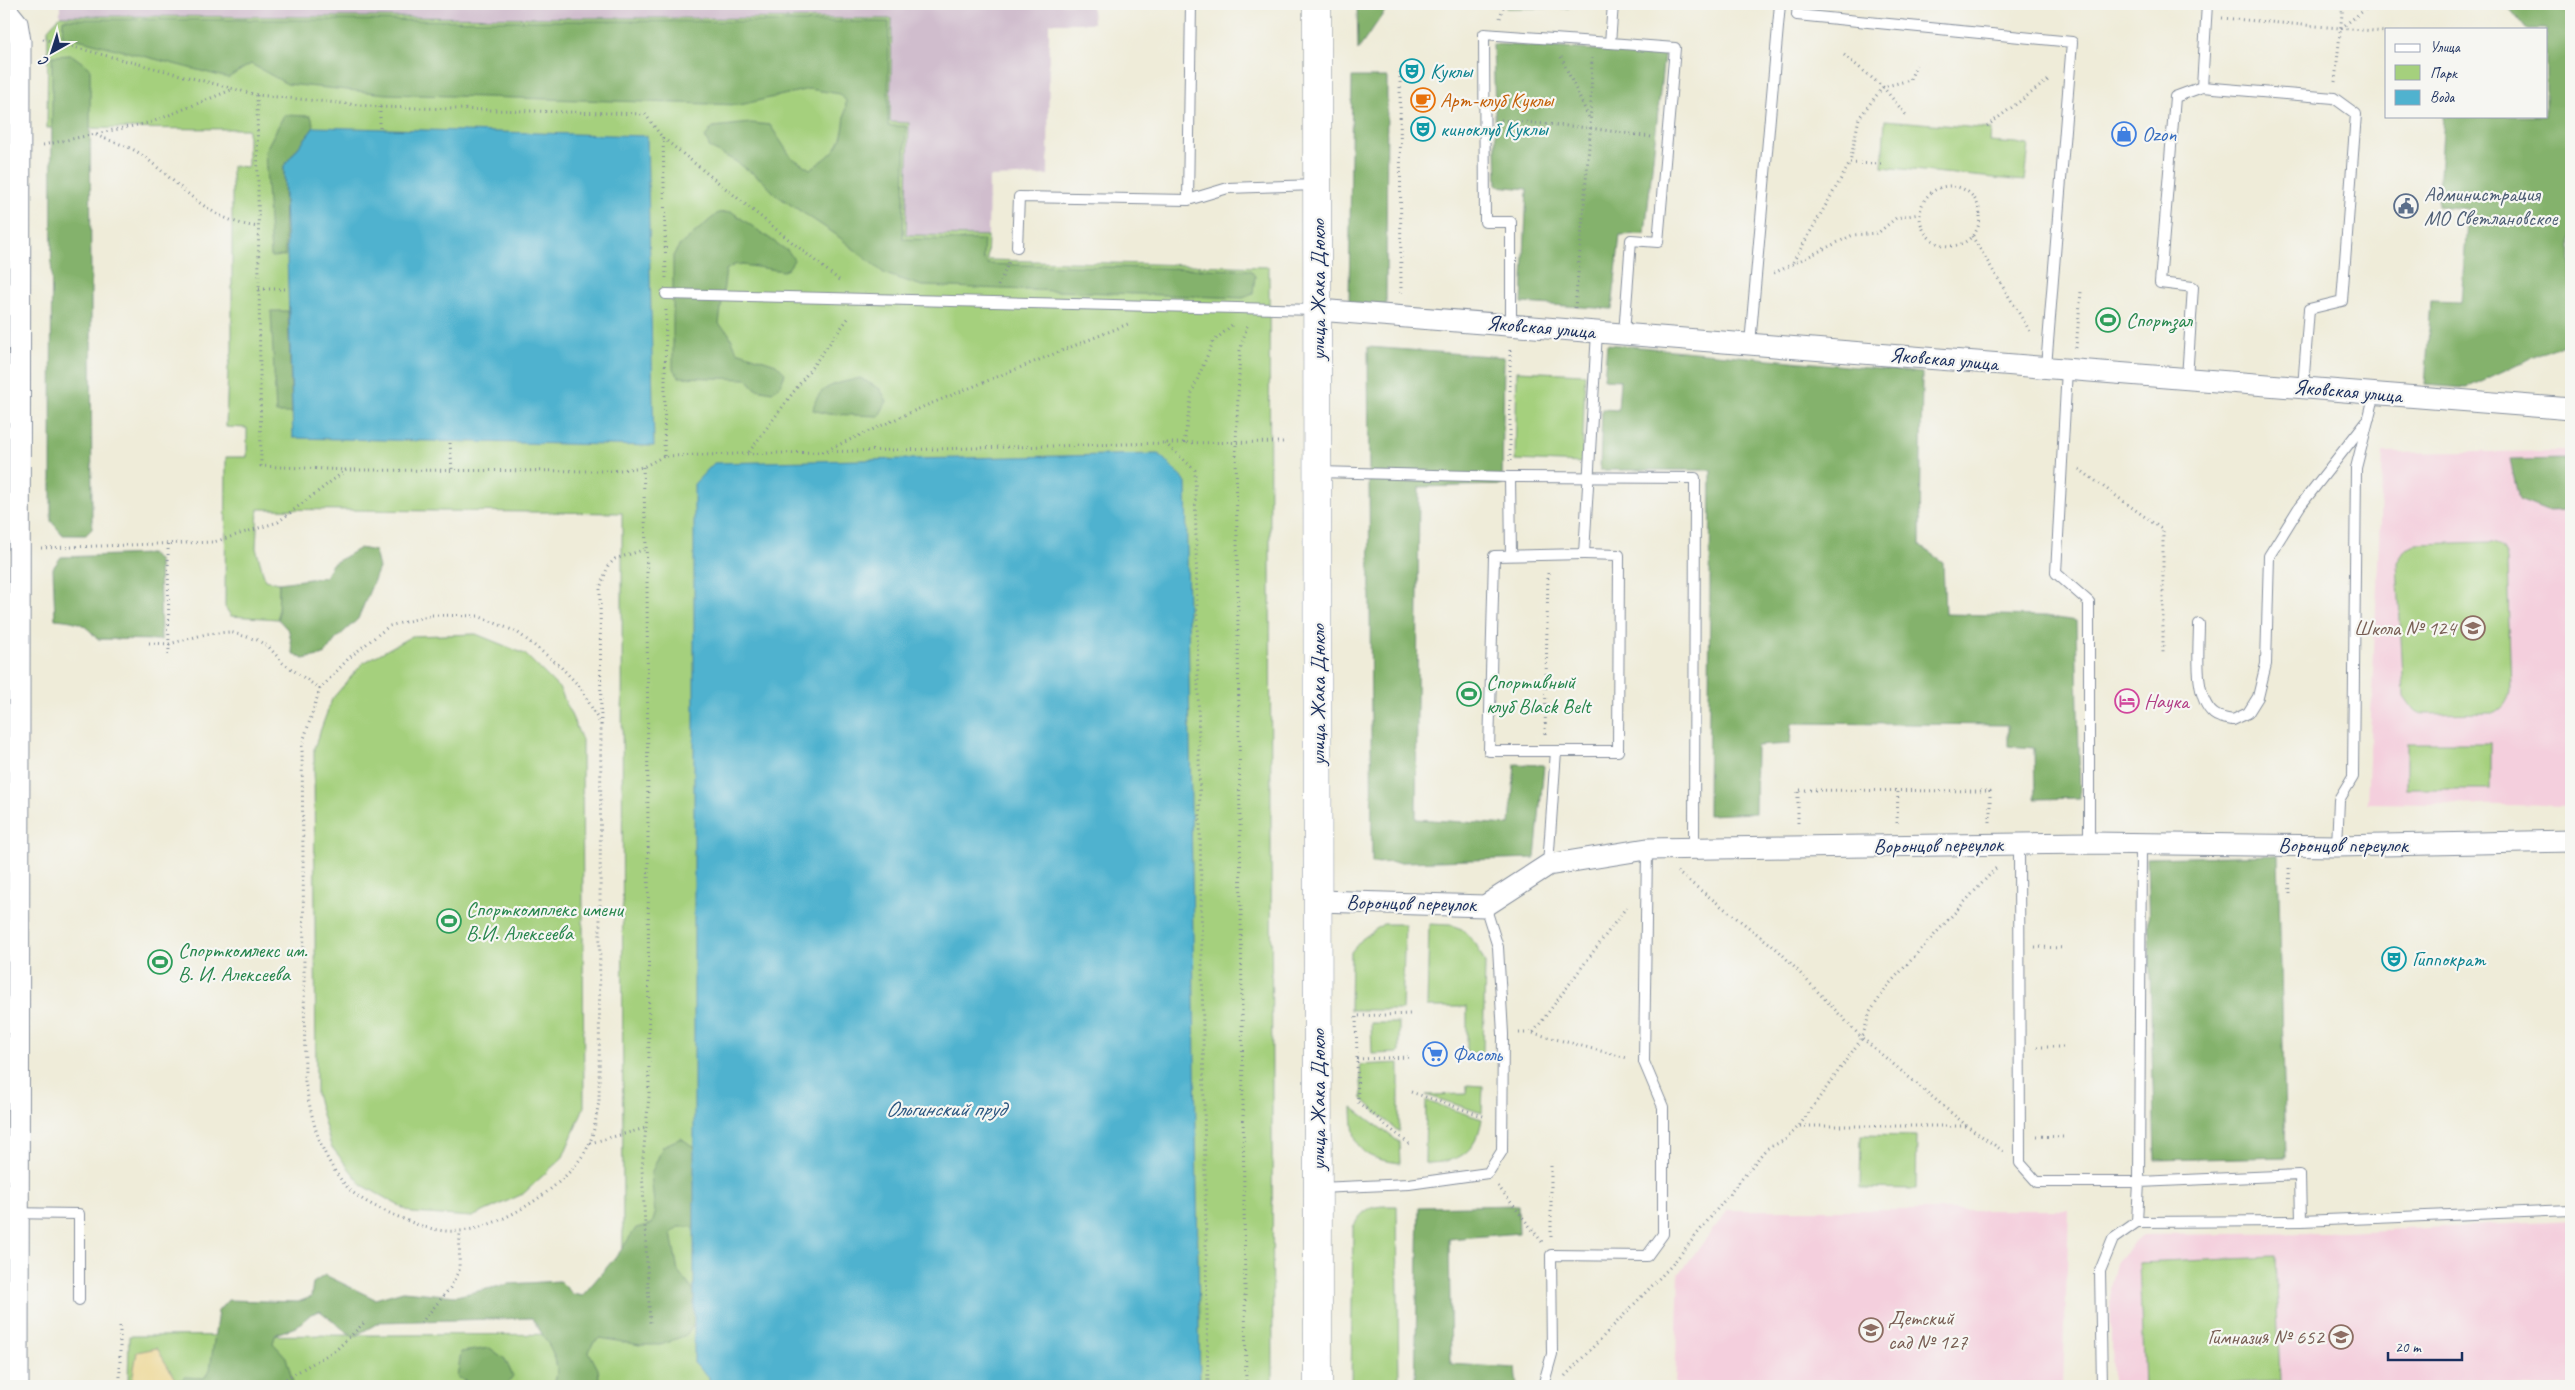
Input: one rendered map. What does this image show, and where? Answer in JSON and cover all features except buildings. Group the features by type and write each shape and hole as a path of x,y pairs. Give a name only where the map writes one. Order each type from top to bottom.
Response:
{"street":[{"name":"улица Жака Дюкло","path":"1318,4 1318,1386"},
{"path":"6,7 18,23 20,41 12,155 12,432 16,548 11,1213 18,1386"},
{"name":"Яковская улица","path":"1318,310 1750,344 2053,365 2303,388 2571,409"},
{"name":"Воронцов переулок","path":"1318,901 1485,906 1548,865 1647,849 2089,843 2337,846 2571,841"}],"lane":[{"path":"1188,200 1191,4"},
{"path":"1610,43 1612,4"},
{"path":"1750,344 1780,4"},
{"path":"1798,4 1797,15 2072,42 2053,365 2062,457 2056,572 2089,602 2089,843"},
{"path":"2202,87 2207,4"},
{"path":"1510,324 1510,222 1485,222 1484,34 1675,48 1658,242 1632,240 1624,334"},
{"path":"2187,378 2193,287 2160,283 2175,97 2202,87 2334,98 2356,114 2342,301 2309,309 2303,388"},
{"path":"1016,247 1019,197 1188,200 1228,188 1317,185"},
{"path":"666,294 1318,310"},
{"path":"1584,554 1597,332"},
{"path":"2337,846 2339,800 2353,777 2356,468 2375,394"},
{"path":"2199,624 2199,676 2205,703 2216,716 2233,720 2248,713 2258,697 2266,664 2269,556 2300,506 2369,418"},
{"path":"1318,472 1510,477 1695,478 1694,848"},
{"path":"1510,477 1511,556"},
{"path":"1619,555 1618,751 1488,751 1494,556 1511,556 1619,555"},
{"path":"1548,865 1556,751"},
{"path":"2019,844 2020,1164 2038,1182 2139,1182 2300,1175 2301,1221"},
{"path":"2137,1222 2139,1182 2141,844"},
{"path":"1543,1386 1552,1354 1551,1255 1647,1256 1663,1234 1663,1108 1644,1062 1645,883 1647,849"},
{"path":"1318,1188 1409,1184 1488,1173 1502,1151 1503,1034 1498,947 1485,906"},
{"path":"2102,1386 2100,1271 2113,1239 2137,1222 2301,1221 2571,1210"},
{"path":"11,1213 80,1214 79,1300"}],"path":[{"path":"2334,98 2342,4"},
{"path":"2340,28 2372,4"},
{"path":"2206,17 2385,32"},
{"path":"20,41 43,39 72,45 256,96 380,107 645,114 662,137 862,299 749,452"},
{"path":"1552,39 1591,120"},
{"path":"1573,330 1591,120 1593,42"},
{"path":"1844,55 1883,87 1906,115"},
{"path":"1987,126 2070,64"},
{"path":"1793,263 1850,163 1859,118 1883,87 1910,80 1916,65"},
{"path":"1400,72 1401,316"},
{"path":"43,146 152,122 232,90"},
{"path":"256,96 261,466 347,470 613,471 643,467 664,456 749,452 1286,442"},
{"path":"380,107 380,128"},
{"path":"1484,119 1590,128 1667,139"},
{"path":"95,135 137,152 206,208 222,218 240,224 259,226"},
{"path":"1850,163 1881,164"},
{"path":"1941,186 1955,186 1965,190 1977,202 1981,217 1976,232 1972,236 1964,244 1952,247 1941,246 1924,234 1919,214 1920,206 1931,191 1941,186"},
{"path":"1756,282 1853,235 1878,232 1896,218 1919,214"},
{"path":"1972,236 2053,365"},
{"path":"990,302 1016,247"},
{"path":"259,288 287,289"},
{"path":"2077,335 2081,292"},
{"path":"1184,443 1192,392 1213,342 1252,308"},
{"path":"1246,1386 1236,444 1240,351 1252,308"},
{"path":"824,451 925,406 1135,321"},
{"path":"1510,324 1510,477"},
{"path":"450,443 452,470"},
{"path":"1165,443 1195,470 1208,1386"},
{"path":"2062,457 2163,530 2163,653"},
{"path":"643,467 646,549 649,1096 642,1168 650,1324"},
{"path":"16,548 214,542 278,522 347,470"},
{"path":"168,544 169,656"},
{"path":"601,725 581,688 559,664 517,632 478,616 432,615 389,626 350,657 320,688 302,745 305,1081 312,1125 327,1161 349,1190 385,1211 425,1228 460,1231 489,1223 527,1207 563,1180 590,1143 599,1102 601,725 600,588 608,566 615,559 646,549"},
{"path":"1545,751 1548,555"},
{"path":"149,643 169,644 206,634 230,632 257,640 269,647 282,663 320,688"},
{"path":"1798,847 1798,790 1990,791 1990,845"},
{"path":"1896,846 1898,791"},
{"path":"1562,1379 1671,1266 1766,1149 1785,1140 1799,1126 1862,1038 1870,1012 1889,984 2019,844"},
{"path":"1647,849 1778,950 1862,1038 1967,1126 2020,1164"},
{"path":"2289,869 2290,894"},
{"path":"1533,1033 1645,883"},
{"path":"2019,947 2065,948"},
{"path":"1410,1144 1358,1102 1356,1016 1412,1014"},
{"path":"1503,1034 1533,1033 1644,1062"},
{"path":"2019,1047 2064,1047"},
{"path":"1357,1059 1412,1057"},
{"path":"1411,1092 1503,1123"},
{"path":"1799,1126 1967,1126"},
{"path":"590,1143 646,1128"},
{"path":"2020,1136 2064,1136"},
{"path":"1551,1166 1551,1255"},
{"path":"1488,1173 1551,1255"},
{"path":"421,1323 450,1288 458,1270 460,1231"},
{"path":"274,1386 336,1350 364,1323"},
{"path":"120,1326 120,1386"}],"shaded area":[{"path":"60,4 1092,4 1093,23 1049,23 1048,175 989,177 988,236 930,236 906,235 909,123 890,122 892,19 60,16"},
{"name":"Школа № 124","path":"2571,451 2571,806 2367,803 2383,453"},
{"name":"Детский сад № 127","path":"1728,1210 2069,1210 2063,1386 1675,1386 1679,1274"},
{"name":"Гимназия № 652","path":"2571,1221 2571,1386 2112,1386 2110,1287 2117,1260 2143,1235 2323,1233"}],"green space":[{"path":"1357,4 1390,4 1358,50"},
{"path":"1506,4 1573,4 1568,8 1507,8"},
{"path":"2506,4 2571,4 2571,340 2466,388 2425,385 2431,301 2461,302 2468,209 2438,206 2444,118 2548,118 2548,28 2525,28"},
{"path":"60,16 892,19 890,122 909,123 906,235 988,236 987,260 1269,267 1273,1386 128,1386 129,1336 623,1334 622,513 258,509 256,548 265,580 279,583 278,619 231,616 225,607 226,457 247,457 247,428 226,427 228,368 232,352 232,166 248,167 248,129 47,128 48,29"},
{"path":"63,19 889,22 888,126 906,126 903,239 984,240 983,258 988,264 1250,270 1255,276 1253,294 1243,298 922,286 885,274 835,234 776,195 762,180 735,161 710,148 705,137 713,127 751,123 770,125 791,157 810,169 830,155 840,141 844,125 846,101 840,94 809,89 740,105 387,94 287,84 251,64 228,78 62,35"},
{"path":"1493,44 1664,54 1645,234 1620,235 1612,309 1522,303 1527,189 1497,186"},
{"path":"72,55 90,68 92,529 86,535 63,535 51,521 52,56"},
{"path":"1352,77 1387,77 1386,305 1349,303"},
{"path":"284,115 311,116 314,127 284,166 285,256 271,257 265,151"},
{"path":"1885,120 1991,129 1990,142 2029,145 2025,181 1882,167"},
{"path":"732,212 789,252 794,260 788,269 783,271 736,264 726,270 719,324 728,332 737,351 776,364 785,373 781,385 772,392 756,389 747,379 679,377 673,369 673,256 679,246 718,213"},
{"path":"271,311 288,311 292,413 276,413"},
{"path":"1607,344 1922,373 1920,546 1943,562 1945,614 2045,616 2076,621 2080,798 2035,799 2034,748 2008,746 2008,725 1792,723 1790,744 1756,746 1755,813 1708,815 1711,470 1600,470 1602,409 1618,410 1620,380 1604,379"},
{"path":"1368,347 1504,357 1502,485 1419,487 1416,819 1510,825 1515,764 1544,765 1535,858 1372,863"},
{"path":"1517,371 1585,374 1582,463 1515,460"},
{"path":"860,378 880,389 887,401 879,416 828,414 813,410 815,401 824,390 830,386"},
{"path":"2571,459 2571,510 2547,511 2519,500 2510,460"},
{"path":"2493,542 2503,548 2507,560 2510,696 2501,709 2495,713 2422,714 2414,710 2404,696 2397,562 2406,549 2416,544"},
{"path":"360,548 375,551 379,568 358,619 336,639 324,655 303,659 293,653 289,631 278,619 279,583 325,577 332,564"},
{"path":"150,554 159,561 161,640 97,639 79,623 55,619 53,568 61,557"},
{"name":"Спорткомплекс имени В.И. Алексеева","path":"476,634 525,654 560,689 582,740 584,1107 563,1157 523,1194 472,1217 412,1213 362,1185 331,1146 316,1094 314,748 332,699 363,663 412,636"},
{"path":"2407,743 2490,743 2490,789 2407,789"},
{"path":"2278,855 2286,1157 2155,1160 2147,858"},
{"path":"1383,924 1405,924 1402,1010 1350,1010 1351,952 1362,939"},
{"path":"1429,924 1451,925 1462,929 1476,944 1485,963 1483,1053 1467,1053 1467,1007 1427,1007"},
{"path":"1371,1023 1399,1023 1399,1053 1372,1054"},
{"path":"1399,1063 1399,1132 1362,1099 1360,1065"},
{"path":"1467,1085 1483,1086 1482,1113 1426,1095 1466,1094"},
{"path":"1426,1101 1482,1119 1475,1141 1464,1154 1447,1161 1425,1163"},
{"path":"1352,1107 1399,1142 1400,1163 1375,1158 1366,1154 1360,1148 1354,1132"},
{"path":"1861,1135 1917,1136 1916,1189 1860,1188"},
{"path":"681,1138 705,1155 707,1227 678,1227 671,1233 678,1271 696,1294 695,1323 686,1335 661,1345 640,1345 600,1338 593,1343 589,1352 598,1369 600,1386 552,1386 556,1378 555,1360 552,1351 532,1318 380,1322 353,1337 320,1311 311,1314 296,1327 276,1334 273,1343 286,1357 294,1386 178,1386 177,1384 185,1377 204,1378 210,1370 218,1311 228,1300 298,1302 311,1297 313,1283 325,1275 375,1299 403,1291 456,1296 509,1284 560,1281 573,1294 582,1296 619,1253 636,1228 652,1224 655,1214 651,1174 663,1146"},
{"path":"1518,1205 1519,1233 1449,1239 1451,1364 1515,1368 1517,1386 1415,1386 1419,1207"},
{"path":"1397,1206 1399,1386 1351,1386 1353,1227 1362,1214 1371,1208"},
{"path":"2275,1257 2280,1381 2144,1386 2139,1263"},
{"path":"490,1348 505,1359 513,1376 505,1386 475,1386 457,1377 461,1352"}],"sand":[{"path":"157,1348 179,1386 131,1386 137,1352"}],"water":[{"path":"314,127 647,136 654,446 293,438 284,166"},
{"name":"Ольгинский пруд","path":"1159,454 1186,482 1200,1386 709,1386 709,1377 694,1363 694,484 714,463"}],"place":[{"name":"Куклы","path":"1412,71"},
{"name":"Арт-клуб Куклы","path":"1423,100"},
{"name":"киноклуб Куклы","path":"1423,129"},
{"name":"Ozon","path":"2124,134"},
{"name":"Администрация МО Светлановское","path":"2406,206"},
{"name":"Спортзал","path":"2108,320"},
{"name":"Школа № 124","path":"2473,628"},
{"name":"Спортивный клуб Black Belt","path":"1469,694"},
{"name":"Наука","path":"2127,701"},
{"name":"Спорткомплекс имени В.И. Алексеева","path":"449,921"},
{"name":"Гиппократ","path":"2394,959"},
{"name":"Спорткомлекс им. В. И. Алексеева","path":"160,962"},
{"name":"Фасоль","path":"1435,1054"},
{"name":"Детский сад № 127","path":"1871,1330"},
{"name":"Гимназия № 652","path":"2341,1337"}]}
